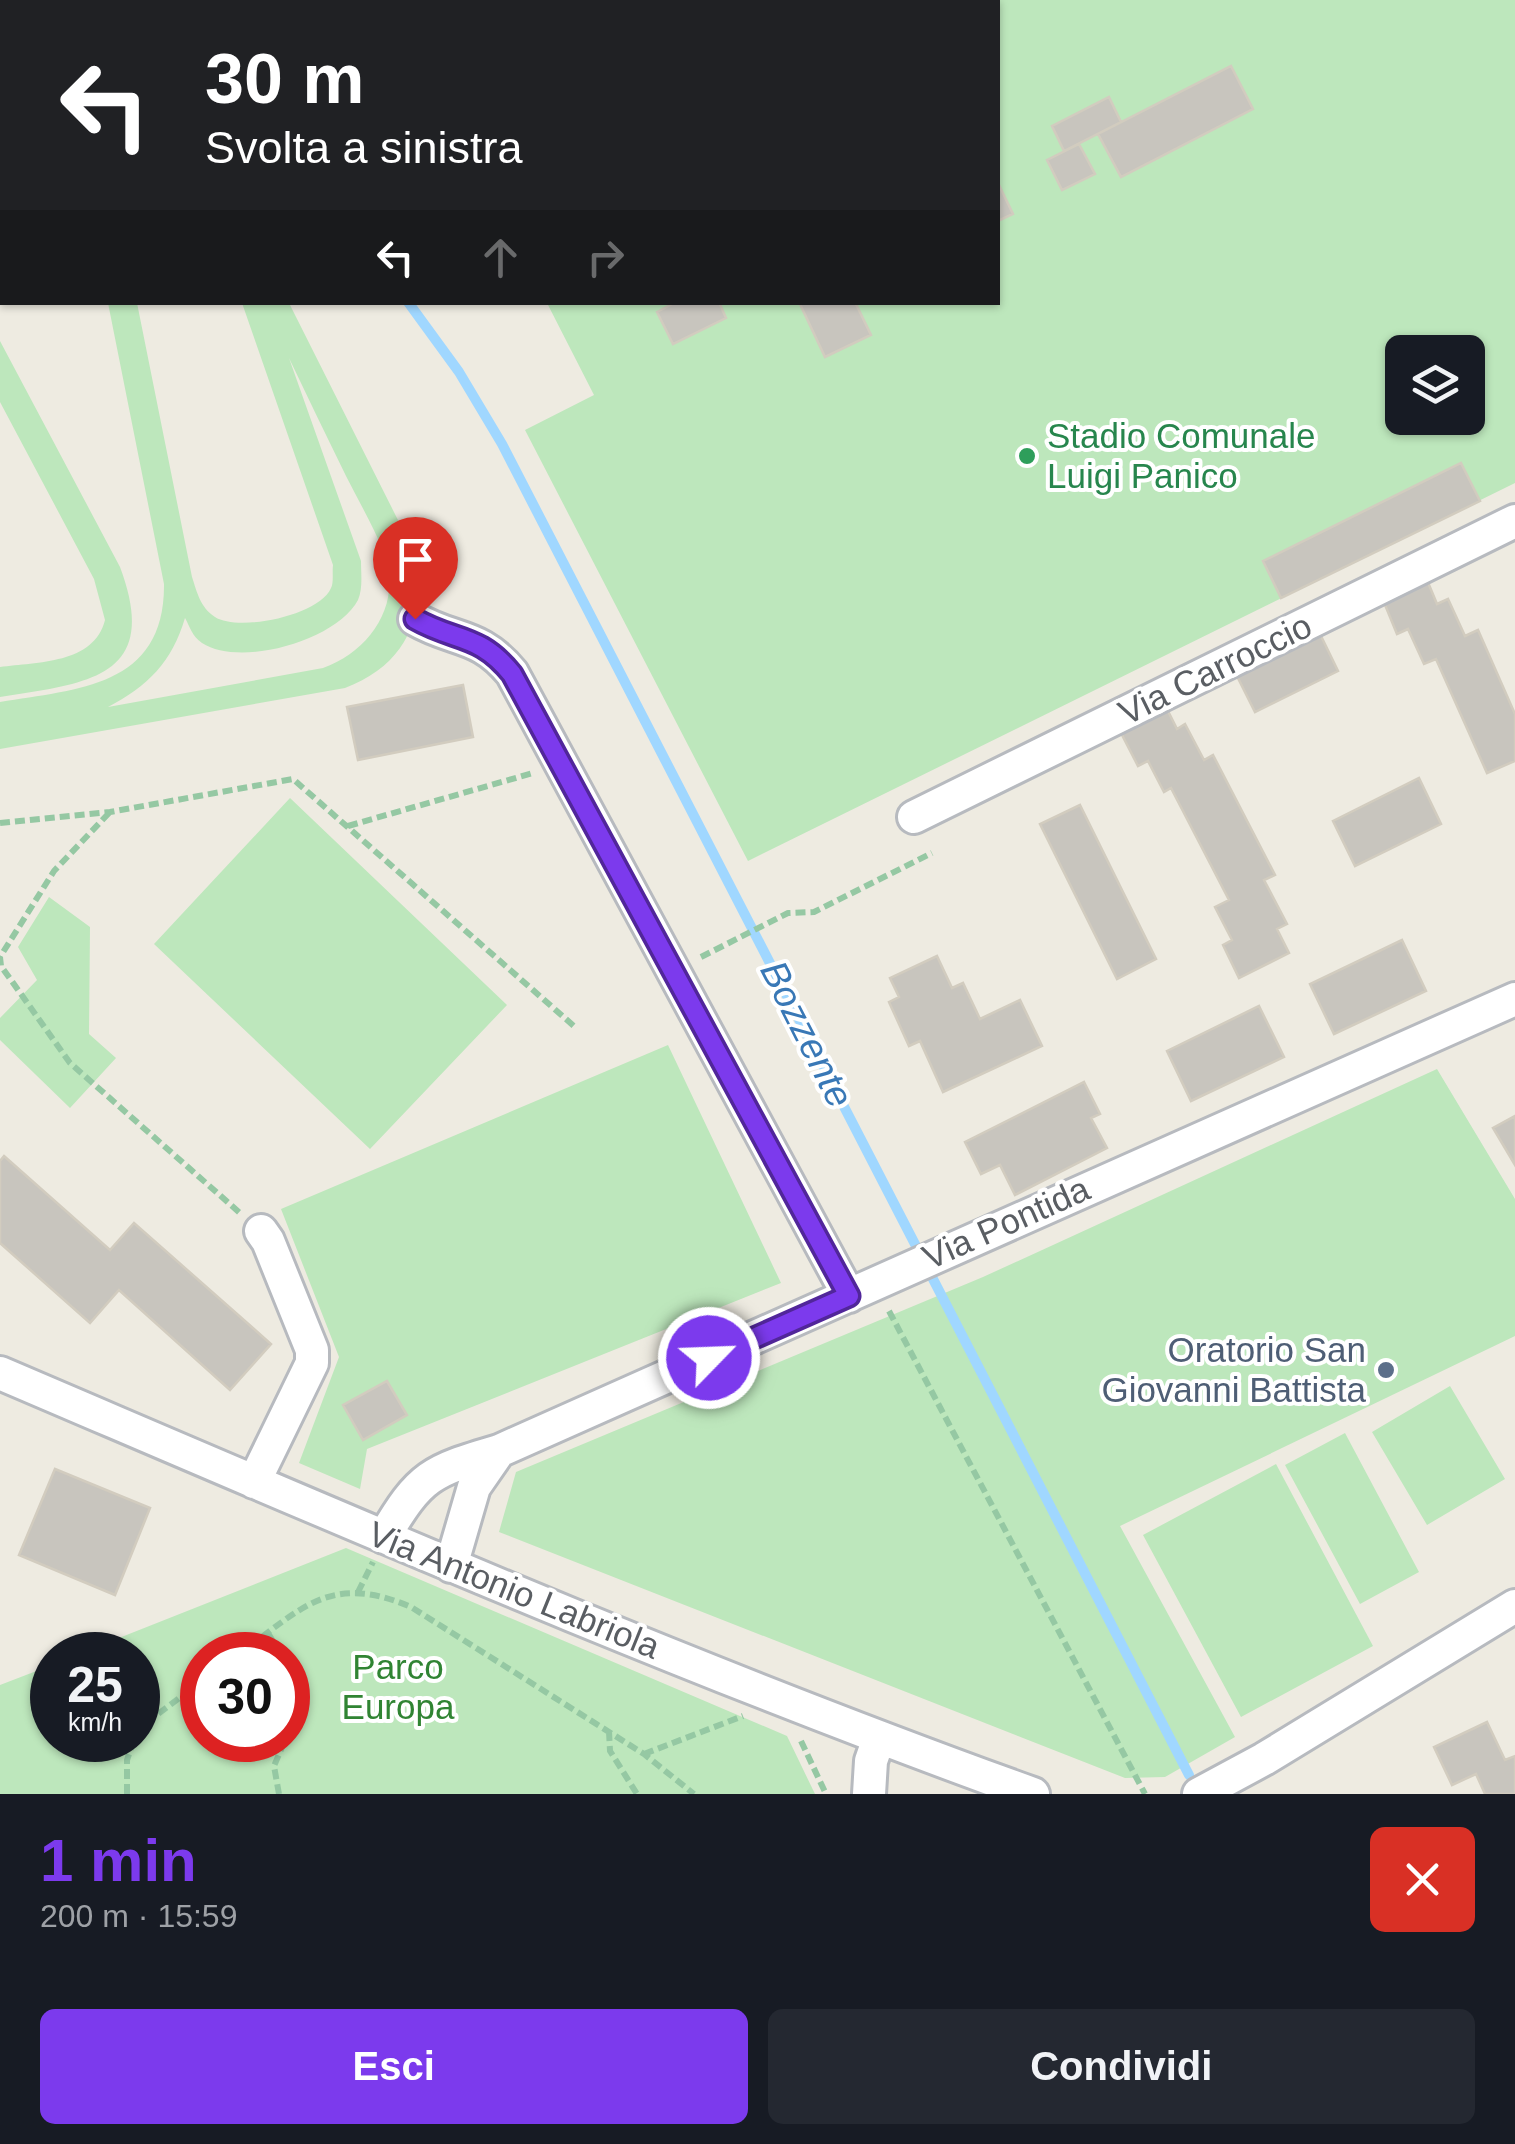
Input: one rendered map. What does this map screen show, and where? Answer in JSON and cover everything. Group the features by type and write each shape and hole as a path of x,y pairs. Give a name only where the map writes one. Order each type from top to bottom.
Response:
{"street":[{"name":"Via Carroccio","path":"914,817 1515,521"},
{"path":"415,619 430,628 469,638 494,652 512,674 560,765 874,1284"},
{"name":"Via Pontida","path":"384,1537 408,1496 427,1478 452,1465 499,1450 1515,999"},
{"path":"254,1482 312,1364 312,1350 268,1241 260,1231"},
{"name":"Via Antonio Labriola","path":"0,1373 452,1566 879,1738 1033,1794"},
{"path":"452,1566 474,1487 499,1450"},
{"path":"1218,1790 1515,1606"},
{"path":"869,1794 879,1738"}],"path":[{"path":"347,826 560,765"},
{"path":"0,823 110,812 293,779 575,1026"},
{"path":"110,812 54,871 0,957 1,966 70,1063 260,1231"},
{"path":"737,940 788,913 814,912 932,852"},
{"path":"874,1284 1145,1794"},
{"path":"269,1632 303,1606 346,1592 380,1594 412,1607 644,1754 694,1794"},
{"path":"644,1754 756,1712"},
{"path":"816,1713 798,1734 826,1794"},
{"path":"609,1732 610,1750 637,1794"},
{"path":"126,1762 127,1794"},
{"path":"276,1762 278,1794"}],"green space":[{"name":"Stadio Comunale Luigi Panico","path":"1000,0 1515,0 1515,483 748,861 525,430 594,395 548,305 1000,305"},
{"path":"108,305 137,305 198,594 215,617 241,623 277,619 311,606 324,598 332,583 333,565 243,305 290,305 411,546 418,592 409,632 385,665 345,688 0,749 0,702 59,693 112,677 133,663 150,644 160,618 164,584","holes":["289,358 384,553 389,572 385,607 368,638 323,668 108,707 157,671 173,648 185,618 202,643 219,650 263,651 310,638 347,614 358,600 361,561"]},
{"path":"0,341 120,567 130,604 131,633 123,654 108,669 61,687 0,697 0,667 47,662 77,653 99,634 105,620 94,579 0,402"},
{"path":"290,798 507,1005 370,1149 154,944"},
{"path":"49,897 90,927 89,1034 116,1058 70,1108 0,1040 0,1018 37,980 18,947"},
{"path":"668,1045 781,1283 367,1449 360,1489 299,1463 339,1357 281,1209"},
{"path":"1437,1069 1515,1199 1515,1336 1120,1526 1235,1737 1165,1777 1125,1778 499,1532 516,1472 983,1277"},
{"path":"1450,1386 1505,1479 1427,1525 1372,1432"},
{"path":"1345,1433 1419,1572 1360,1604 1285,1465"},
{"path":"1276,1464 1373,1646 1241,1717 1143,1535"},
{"name":"Parco Europa","path":"346,1548 787,1736 815,1794 0,1794 0,1685 30,1673 30,1762 160,1762 160,1632 134,1632"}],"building":[{"path":"1231,66 1253,109 1121,177 1098,134"},
{"path":"1109,97 1121,122 1064,151 1052,126"},
{"path":"1079,144 1095,174 1062,190 1047,160"},
{"path":"1000,187 1013,214 1000,220"},
{"path":"670,305 720,305 726,318 673,344 657,312"},
{"path":"800,305 856,305 871,335 825,357"},
{"path":"1461,463 1480,501 1281,598 1263,561"},
{"path":"1427,580 1437,604 1448,599 1465,636 1478,630 1515,714 1515,761 1487,773 1436,659 1424,664 1408,629 1397,634 1383,600"},
{"path":"1321,636 1338,671 1255,712 1237,676"},
{"path":"463,685 473,737 358,760 347,707"},
{"path":"1166,707 1177,729 1185,724 1204,760 1213,755 1275,875 1264,880 1287,924 1277,929 1289,953 1239,978 1223,945 1232,940 1215,907 1229,900 1171,788 1164,792 1148,761 1138,766 1120,731"},
{"path":"1419,778 1441,824 1355,866 1333,821"},
{"path":"1080,805 1156,959 1117,979 1040,824"},
{"path":"1402,940 1426,991 1334,1034 1310,984"},
{"path":"937,956 952,988 963,983 980,1019 1020,1000 1042,1046 943,1092 920,1041 909,1046 889,1002 899,997 890,978"},
{"path":"1259,1006 1284,1057 1191,1101 1167,1051"},
{"path":"1084,1082 1100,1114 1091,1118 1107,1148 1015,1195 1000,1165 981,1174 965,1142"},
{"path":"1515,1116 1515,1165 1493,1128"},
{"path":"4,1156 110,1250 134,1223 271,1344 230,1390 119,1290 90,1323 0,1243 0,1161"},
{"path":"387,1381 407,1415 363,1440 343,1405"},
{"path":"55,1469 150,1508 115,1595 19,1555"},
{"path":"1487,1722 1505,1760 1515,1756 1515,1794 1485,1794 1476,1774 1452,1785 1434,1747"}],"waterway":[{"name":"Bozzente","path":"410,305 459,372 502,444 1189,1775"}],"place":[{"name":"Stadio Comunale Luigi Panico","path":"1027,456"},
{"name":"Oratorio San Giovanni Battista","path":"1386,1370"}],"route":[{"path":"415,619 430,628 469,638 494,652 512,674 849,1296 709,1358"}]}
